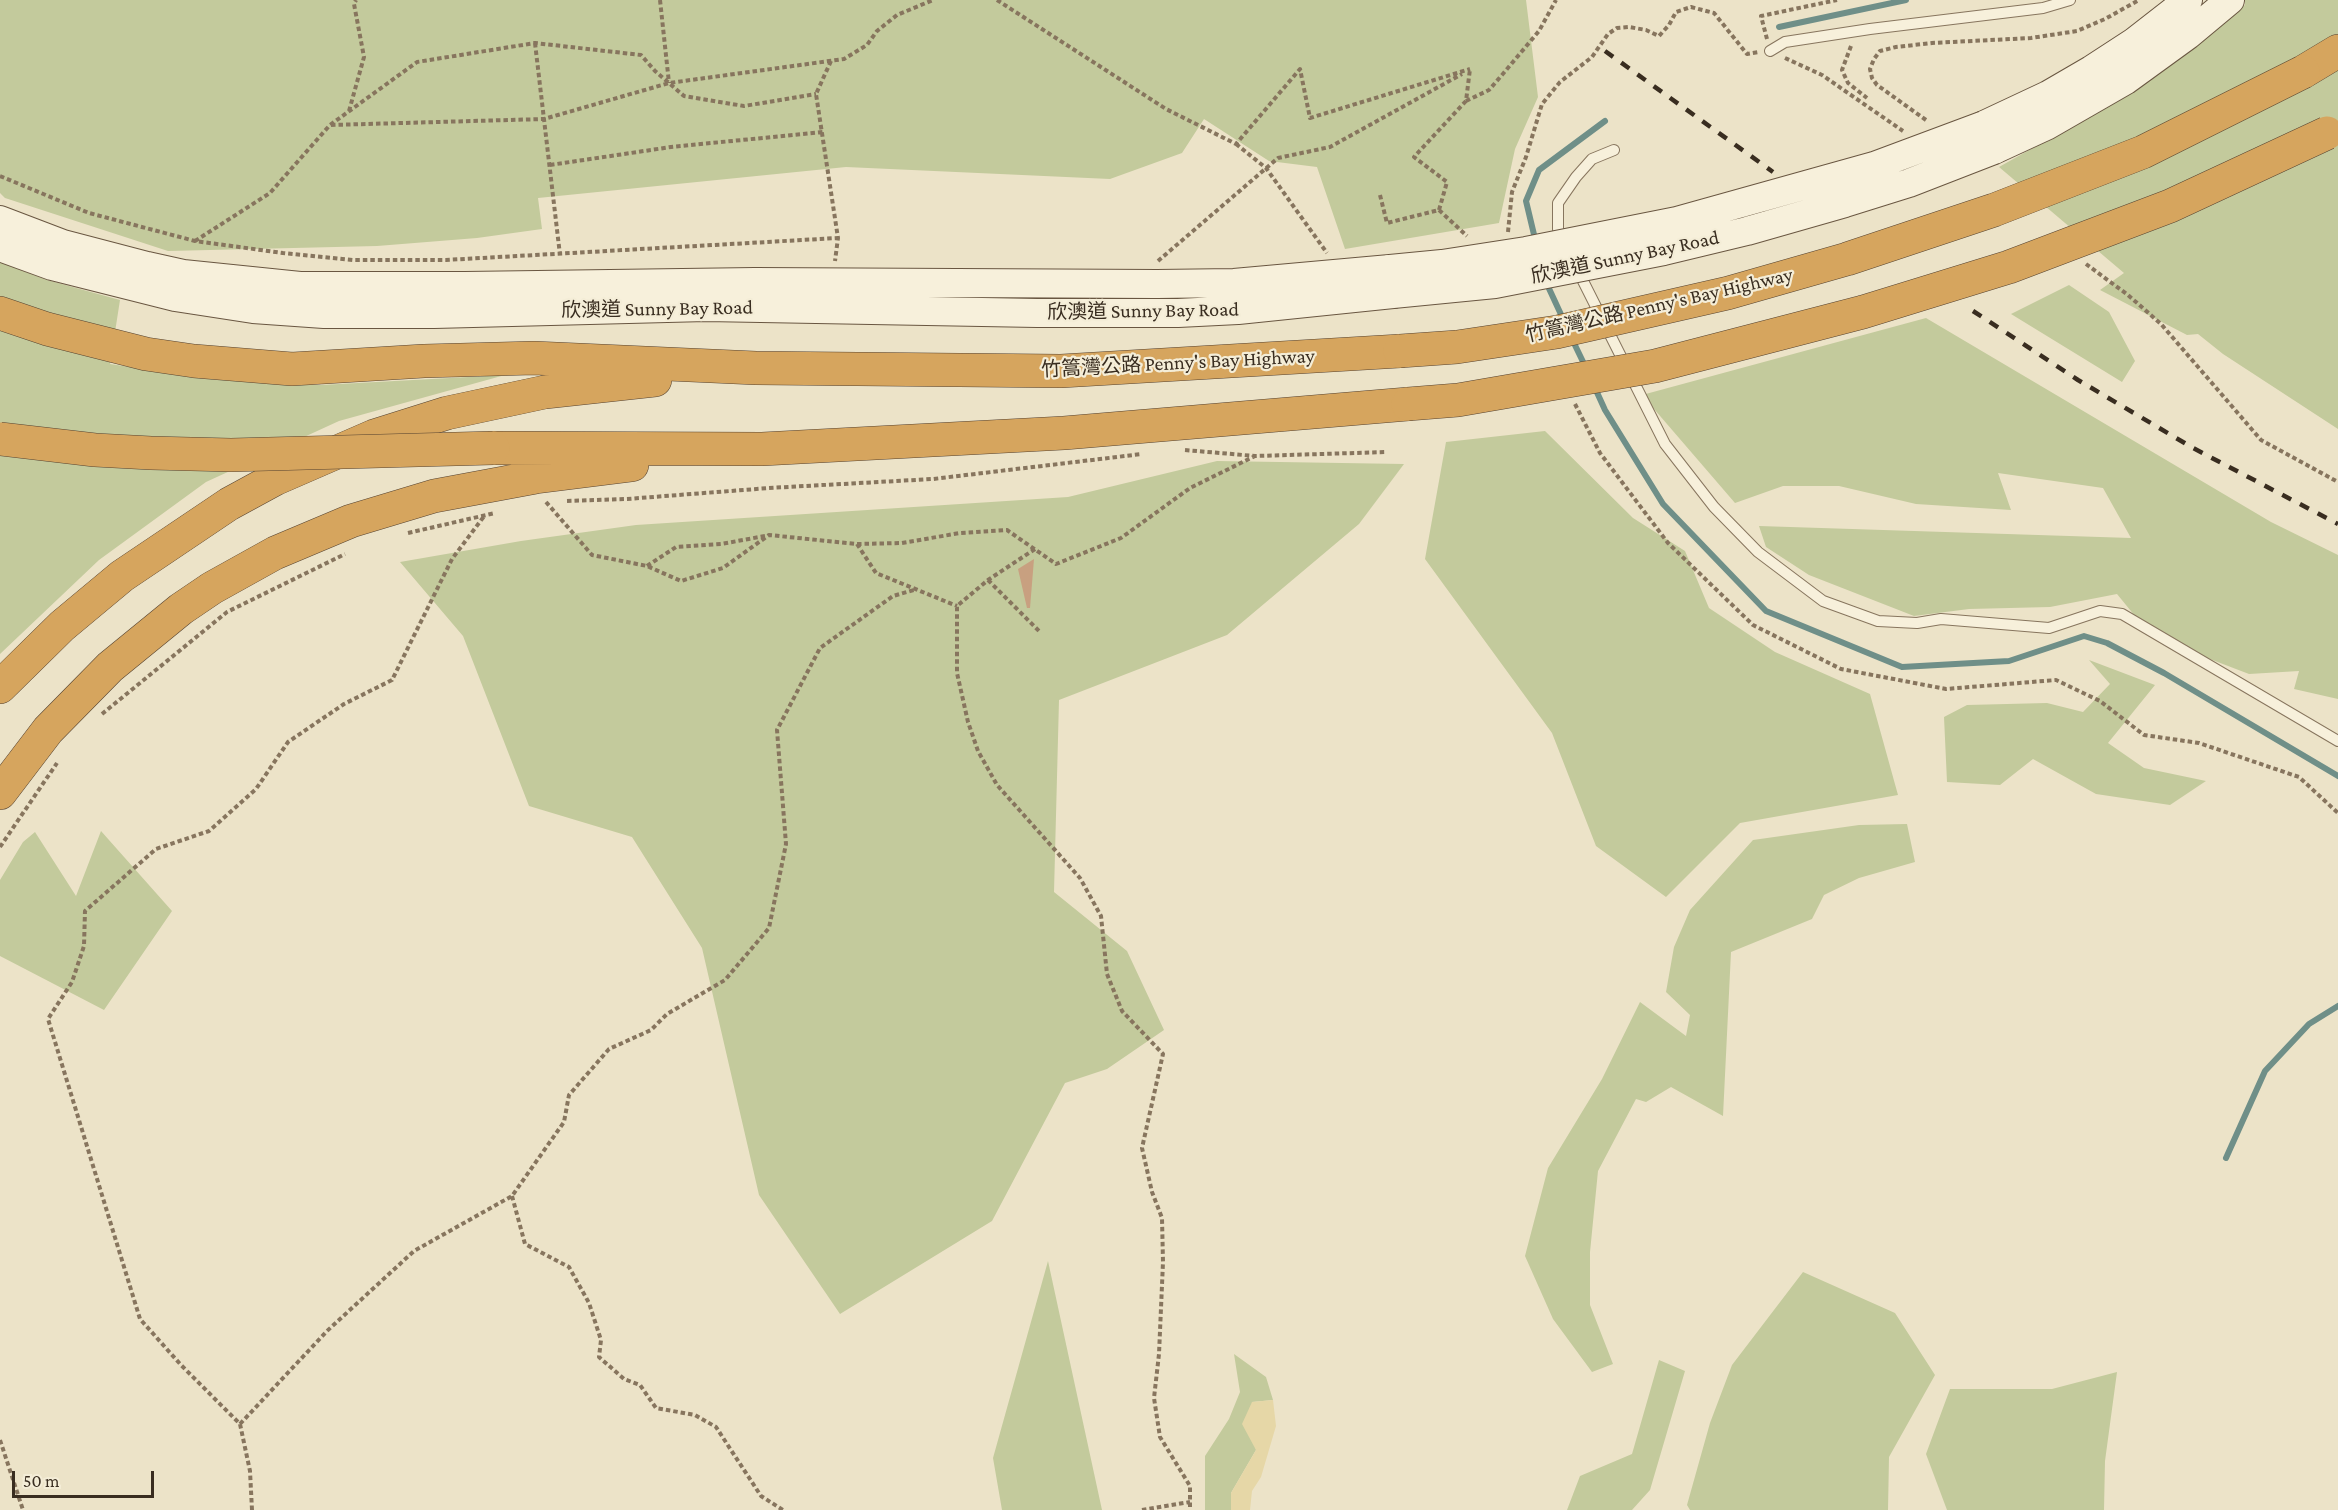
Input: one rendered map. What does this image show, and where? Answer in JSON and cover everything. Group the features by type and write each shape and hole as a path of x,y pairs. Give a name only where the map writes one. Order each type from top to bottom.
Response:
{"highway":[{"name":"竹篙灣公路 Penny's Bay Highway","path":"756,368 1061,371 1457,347 1557,332 1728,292 1846,259 1994,210 2144,152 2302,72 2338,51"},
{"path":"0,439 63,447 151,453 231,454 493,448 762,449 1064,434 1458,400 1655,366 1863,312 2009,267 2170,206 2334,130"},
{"path":"0,313 99,343 194,361 292,369 424,361 534,358 756,368"},
{"path":"0,687 62,626 139,564 229,504 319,458 415,422 512,398 545,392 756,368"},
{"path":"0,793 48,730 110,667 182,609 223,582 275,553 389,508 470,489 536,477 762,449"}],"main road":[{"name":"欣澳道 Sunny Bay Road","path":"1989,138 2048,95 2134,42 2188,0"},
{"name":"欣澳道 Sunny Bay Road","path":"0,247 52,266 175,297 253,309 324,314 434,314 706,307 1036,313 1179,313 1238,310 1391,281 1442,264 1526,251 1677,221 1863,169 1937,144 1989,138 2056,121 2126,80 2180,42 2230,0"},
{"name":"欣澳道 Sunny Bay Road","path":"0,220 63,243 183,274 300,286 755,282 1157,285 1391,281"}],"lane":[{"path":"1770,51 1785,42 2043,8 2070,0"},
{"path":"2302,72 2338,60"},
{"path":"1614,150 1592,159 1576,177 1558,203 1557,230 1665,444 1714,507 1758,552 1823,601 1878,621 1917,623 1941,620 2049,628 2100,611 2122,614 2338,741"}],"path":[{"path":"349,112 364,57 354,4 356,0"},
{"path":"660,0 669,83"},
{"path":"330,125 544,119 669,83 844,59 867,45 877,31 897,15 933,0"},
{"path":"997,0 1166,109 1236,144 1266,168 1330,257"},
{"path":"1439,210 1447,182 1414,157 1466,101 1489,90 1539,31 1556,0"},
{"path":"1926,120 1877,85 1872,78 1870,69 1874,58 1880,51 1923,44 2031,38 2077,31 2139,0"},
{"path":"1865,30 1848,50 1842,70 1848,83 1867,98"},
{"path":"536,43 560,255"},
{"path":"195,240 270,193 330,125 417,62 536,43 641,55 655,71 684,96 744,106 816,94"},
{"path":"831,60 816,94 838,238 834,267"},
{"path":"1236,144 1300,69 1310,118 1470,69"},
{"path":"1466,101 1470,69"},
{"path":"1158,261 1278,158 1330,147 1470,69"},
{"path":"550,165 671,147 823,132"},
{"path":"0,176 89,213 195,240 283,254 353,260 446,260 560,255 838,238"},
{"path":"1380,195 1387,223 1439,210"},
{"path":"1439,210 1470,240"},
{"path":"1498,232 1508,229"},
{"path":"1571,396 1600,453 1668,543 1754,625 1841,669 1946,689 2056,680 2100,701 2144,735 2199,743 2299,777 2338,813"},
{"path":"1175,450 1255,456 1387,452"},
{"path":"535,504 545,501 627,500 769,488 933,479 1128,457 1152,451"},
{"path":"647,566 676,547 722,544 769,535 857,544 902,543 960,533 1007,530 1056,564 1121,538 1190,488 1255,456"},
{"path":"545,501 592,555 647,566 681,581 723,568 769,535"},
{"path":"404,534 505,510"},
{"path":"252,1510 250,1472 240,1424 140,1319 48,1019 72,982 84,946 85,911 156,849 209,831 256,789 288,742 344,704 392,680 452,559 485,515"},
{"path":"857,544 876,573 957,606"},
{"path":"957,606 988,580 1035,549"},
{"path":"95,720 227,612 349,552"},
{"path":"988,580 1039,631"},
{"path":"240,1424 327,1331 414,1251 512,1196 564,1122 569,1095 609,1049 651,1030 667,1014 724,980 769,928 786,844 777,730 820,648 893,596 914,590"},
{"path":"957,606 957,673 968,722 978,751 997,785 1080,878 1101,916 1107,974 1122,1011 1163,1054 1142,1148 1152,1192 1162,1218 1163,1262 1159,1354 1154,1398 1160,1437 1190,1486 1190,1510"},
{"path":"0,847 58,762"},
{"path":"512,1196 525,1244 569,1267 589,1304 602,1340 599,1357 624,1379 640,1385 656,1408 695,1415 716,1427 761,1496 783,1510"},
{"path":"0,1440 23,1510"},
{"path":"1142,1510 1190,1502"}],"green space":[{"path":"0,0 1526,0 1538,97 1515,149 1499,223 1345,249 1317,167 1269,161 1204,119 1182,153 1110,179 846,167 538,198 542,229 477,238 377,246 168,251 5,198 0,193"},
{"path":"2245,0 2338,0 2338,429 2223,354 2198,334 2187,335 2100,290 2124,273 1999,167 2120,99 2245,5"},
{"path":"0,262 47,280 120,300 110,364 211,379 321,385 505,375 339,421 206,482 99,560 0,654"},
{"path":"2069,285 2109,312 2135,361 2122,382 2011,314"},
{"path":"1926,318 2271,522 2338,555 2338,699 2294,689 2299,671 2249,674 2202,656 2135,616 2117,594 2050,607 1969,609 1914,616 1809,575 1766,547 1759,526 2131,538 2103,488 1998,473 2011,510 1916,504 1839,486 1783,486 1735,503 1642,395"},
{"path":"1545,431 1633,518 1685,551 1709,608 1775,652 1870,694 1898,795 1740,823 1666,897 1596,846 1552,733 1425,559 1446,442"},
{"path":"1217,461 1404,464 1359,524 1227,635 1059,700 1054,892 1127,951 1164,1030 1107,1069 1065,1083 992,1221 840,1314 759,1195 702,948 632,837 529,806 463,636 400,562 521,541 636,525 1068,497"},
{"path":"2089,660 2155,685 2108,743 2144,768 2206,781 2170,805 2096,794 2033,759 2000,785 1947,782 1944,717 1967,705 2047,703 2083,712 2110,684"},
{"path":"1907,824 1915,862 1859,878 1824,895 1812,919 1731,952 1723,1116 1671,1087 1646,1102 1636,1099 1598,1171 1590,1252 1590,1305 1613,1364 1592,1372 1553,1319 1525,1256 1548,1168 1602,1079 1640,1002 1686,1036 1690,1015 1666,992 1674,947 1690,910 1753,840 1859,825"},
{"path":"101,831 172,911 104,1010 0,956 0,880 23,842 35,832 76,896"},
{"path":"1048,1261 1102,1510 1002,1510 993,1458"},
{"path":"1803,1272 1895,1313 1935,1375 1889,1457 1888,1510 1690,1510 1687,1505 1710,1423 1732,1365"},
{"path":"1234,1354 1266,1377 1273,1400 1252,1402 1256,1450 1231,1493 1231,1510 1205,1510 1205,1456 1229,1419 1240,1392"},
{"path":"1659,1360 1685,1371 1650,1490 1632,1510 1567,1510 1580,1476 1632,1454"},
{"path":"2117,1372 2105,1461 2104,1510 1947,1510 1926,1454 1950,1389 2052,1389"}],"sand":[{"path":"1273,1400 1276,1426 1261,1477 1252,1491 1250,1510 1231,1510 1231,1493 1256,1450 1242,1424 1252,1402"}],"building":[{"path":"1034,559 1030,608 1027,608 1018,569"}],"waterway":[{"path":"1779,27 1906,0"},
{"path":"1536,243 1526,201 1539,170 1605,121"},
{"path":"1546,282 1564,321"},
{"path":"1572,339 1586,368"},
{"path":"1595,388 1605,410 1663,504 1766,611 1902,667 2009,661 2084,636 2107,643 2164,673 2338,776"},
{"path":"2226,1158 2265,1071 2309,1024 2338,1006"}],"railway":[{"path":"1605,51 1773,172"},
{"path":"1973,311 2078,380 2193,448 2338,524"}]}
